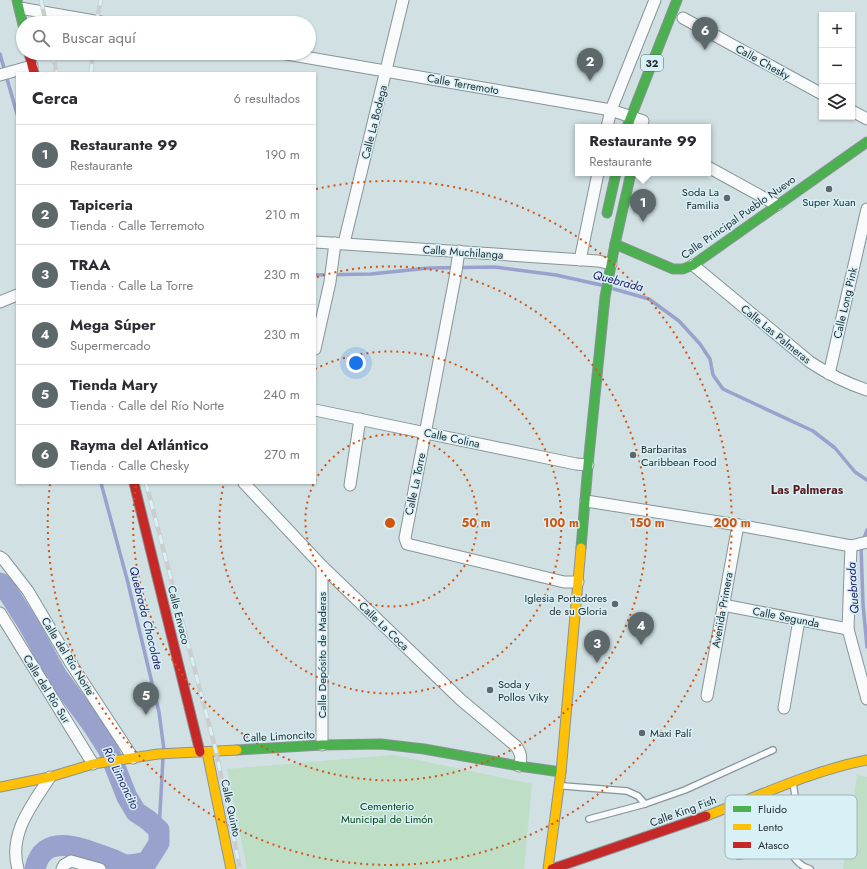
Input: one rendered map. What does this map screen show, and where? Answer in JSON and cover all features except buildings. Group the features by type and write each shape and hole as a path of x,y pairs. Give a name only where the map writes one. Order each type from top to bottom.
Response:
{"main road":[{"name":"32","path":"629,122 677,0"},
{"path":"18,4 21,16"},
{"name":"Calle Principal Pueblo Nuevo","path":"615,244 673,269 683,269 693,265 867,142"},
{"path":"605,225 615,176"},
{"path":"548,869 561,772 586,501 588,464 605,297 630,176"},
{"name":"Calle Envaco","path":"134,484 203,752"},
{"name":"Calle Limoncito","path":"5,786 50,777 98,763 158,754 322,745 381,744 424,749 561,772"},
{"name":"Calle Quinto","path":"203,752 231,869"},
{"name":"Calle King Fish","path":"758,795 845,764 867,760"},
{"name":"Calle King Fish","path":"552,869 616,848 725,807"}],"street":[{"name":"Calle La Bodega","path":"316,340 318,322 330,282 333,259 340,243 386,71 403,0"},
{"path":"608,124 610,110 655,0"},
{"path":"18,4 74,16"},
{"name":"Calle Chesky","path":"683,19 819,92"},
{"name":"Calle Terremoto","path":"316,59 610,110 629,122 644,120"},
{"path":"0,75 29,69"},
{"path":"855,113 867,119"},
{"path":"711,169 777,205"},
{"path":"580,260 597,176"},
{"name":"Calle Long Pink","path":"829,374 867,209"},
{"name":"Calle Muchilanga","path":"316,242 340,243 458,255 598,261 610,268"},
{"name":"Calle La Torre","path":"458,255 456,278 404,538 407,544 564,582 578,582"},
{"name":"Calle Las Palmeras","path":"693,265 810,362 851,385 867,390"},
{"path":"0,302 16,295"},
{"name":"Calle Colina","path":"316,410 576,464 588,464"},
{"path":"350,485 360,419"},
{"name":"Calle La Coca","path":"245,484 322,566 461,700 516,746 521,752 519,766"},
{"path":"586,501 853,545 867,542"},
{"name":"Avenida Primera","path":"707,696 738,525"},
{"path":"853,545 848,630 867,699"},
{"name":"Calle del Río Norte","path":"0,557 28,591 129,758"},
{"name":"Calle Depósito de Maderas","path":"322,566 322,745"},
{"name":"Calle Segunda","path":"723,605 848,630"},
{"name":"Calle del Río Sur","path":"0,614 98,763"},
{"path":"784,708 799,620"},
{"path":"0,777 5,786"},
{"path":"18,869 16,860 20,826 50,777"},
{"path":"62,869 64,865 71,862 100,869"}],"lane":[{"path":"589,818 645,804 685,790 773,750"},
{"path":"793,782 794,795"},
{"path":"559,786 627,791 638,796 645,804"},
{"path":"794,859 810,869"}],"green space":[{"name":"Cementerio Municipal de Limón","path":"394,755 532,784 524,869 247,869 227,769"},
{"path":"857,775 867,777 867,869 843,869 844,859 857,859 857,795 854,795"}],"waterway":[{"name":"Quebrada Chocolate","path":"0,54 16,110"},
{"name":"Quebrada","path":"316,275 371,274 429,268 495,267 556,275 601,285"},
{"name":"Quebrada","path":"614,289 649,299 679,321 700,344 710,359 713,375 723,389 813,431 835,448 855,472 867,480"},
{"name":"Quebrada Chocolate","path":"101,484 127,579 159,712 164,750"},
{"name":"Quebrada","path":"863,541 867,530"},
{"name":"Quebrada","path":"861,546 863,604 867,647"},
{"name":"Río Limoncito","path":"0,583 4,586 30,627 57,676 108,749 127,797 136,812 159,830 159,843 147,862 126,865 80,848 57,846 47,849 40,856 35,869"},
{"name":"Quebrada Chocolate","path":"159,830 163,758"}],"railway":[{"path":"41,0 44,16"},
{"path":"98,16 101,0"},
{"path":"54,60 57,72"},
{"path":"91,72 92,60"},
{"path":"146,484 216,751 240,869"}],"traffic: fast":[{"path":"17,0 21,16"},
{"path":"628,124 677,0"},
{"path":"615,244 673,269 683,269 693,265 867,142"},
{"path":"607,213 615,176"},
{"path":"581,548 605,297 630,176"},
{"path":"237,750 322,745 381,744 424,749 561,772"}],"traffic: slow":[{"path":"548,869 561,772 581,548"},
{"path":"0,787 50,777 93,764 158,754 237,750"},
{"path":"207,752 231,869"},
{"path":"760,795 805,777 867,760"},
{"path":"706,816 725,809"}],"traffic: jam":[{"path":"31,60 34,72"},
{"path":"134,484 200,752"},
{"path":"552,869 706,816"}],"place":[{"name":"Rayma del Atlántico","path":"705,50"},
{"name":"Tapiceria","path":"590,81"},
{"name":"Super Xuan","path":"829,189"},
{"name":"Soda La Familia","path":"727,198"},
{"name":"Restaurante 99","path":"643,222"},
{"name":"Barbaritas Caribbean Food","path":"633,455"},
{"name":"Iglesia Portadores de su Gloria","path":"615,604"},
{"name":"Mega Súper","path":"641,645"},
{"name":"TRAA","path":"597,663"},
{"name":"Soda y Pollos Viky","path":"490,690"},
{"name":"Tienda Mary","path":"146,715"},
{"name":"Maxi Palí","path":"642,733"}],"district":[{"name":"Las Palmeras","path":"807,490"}]}
